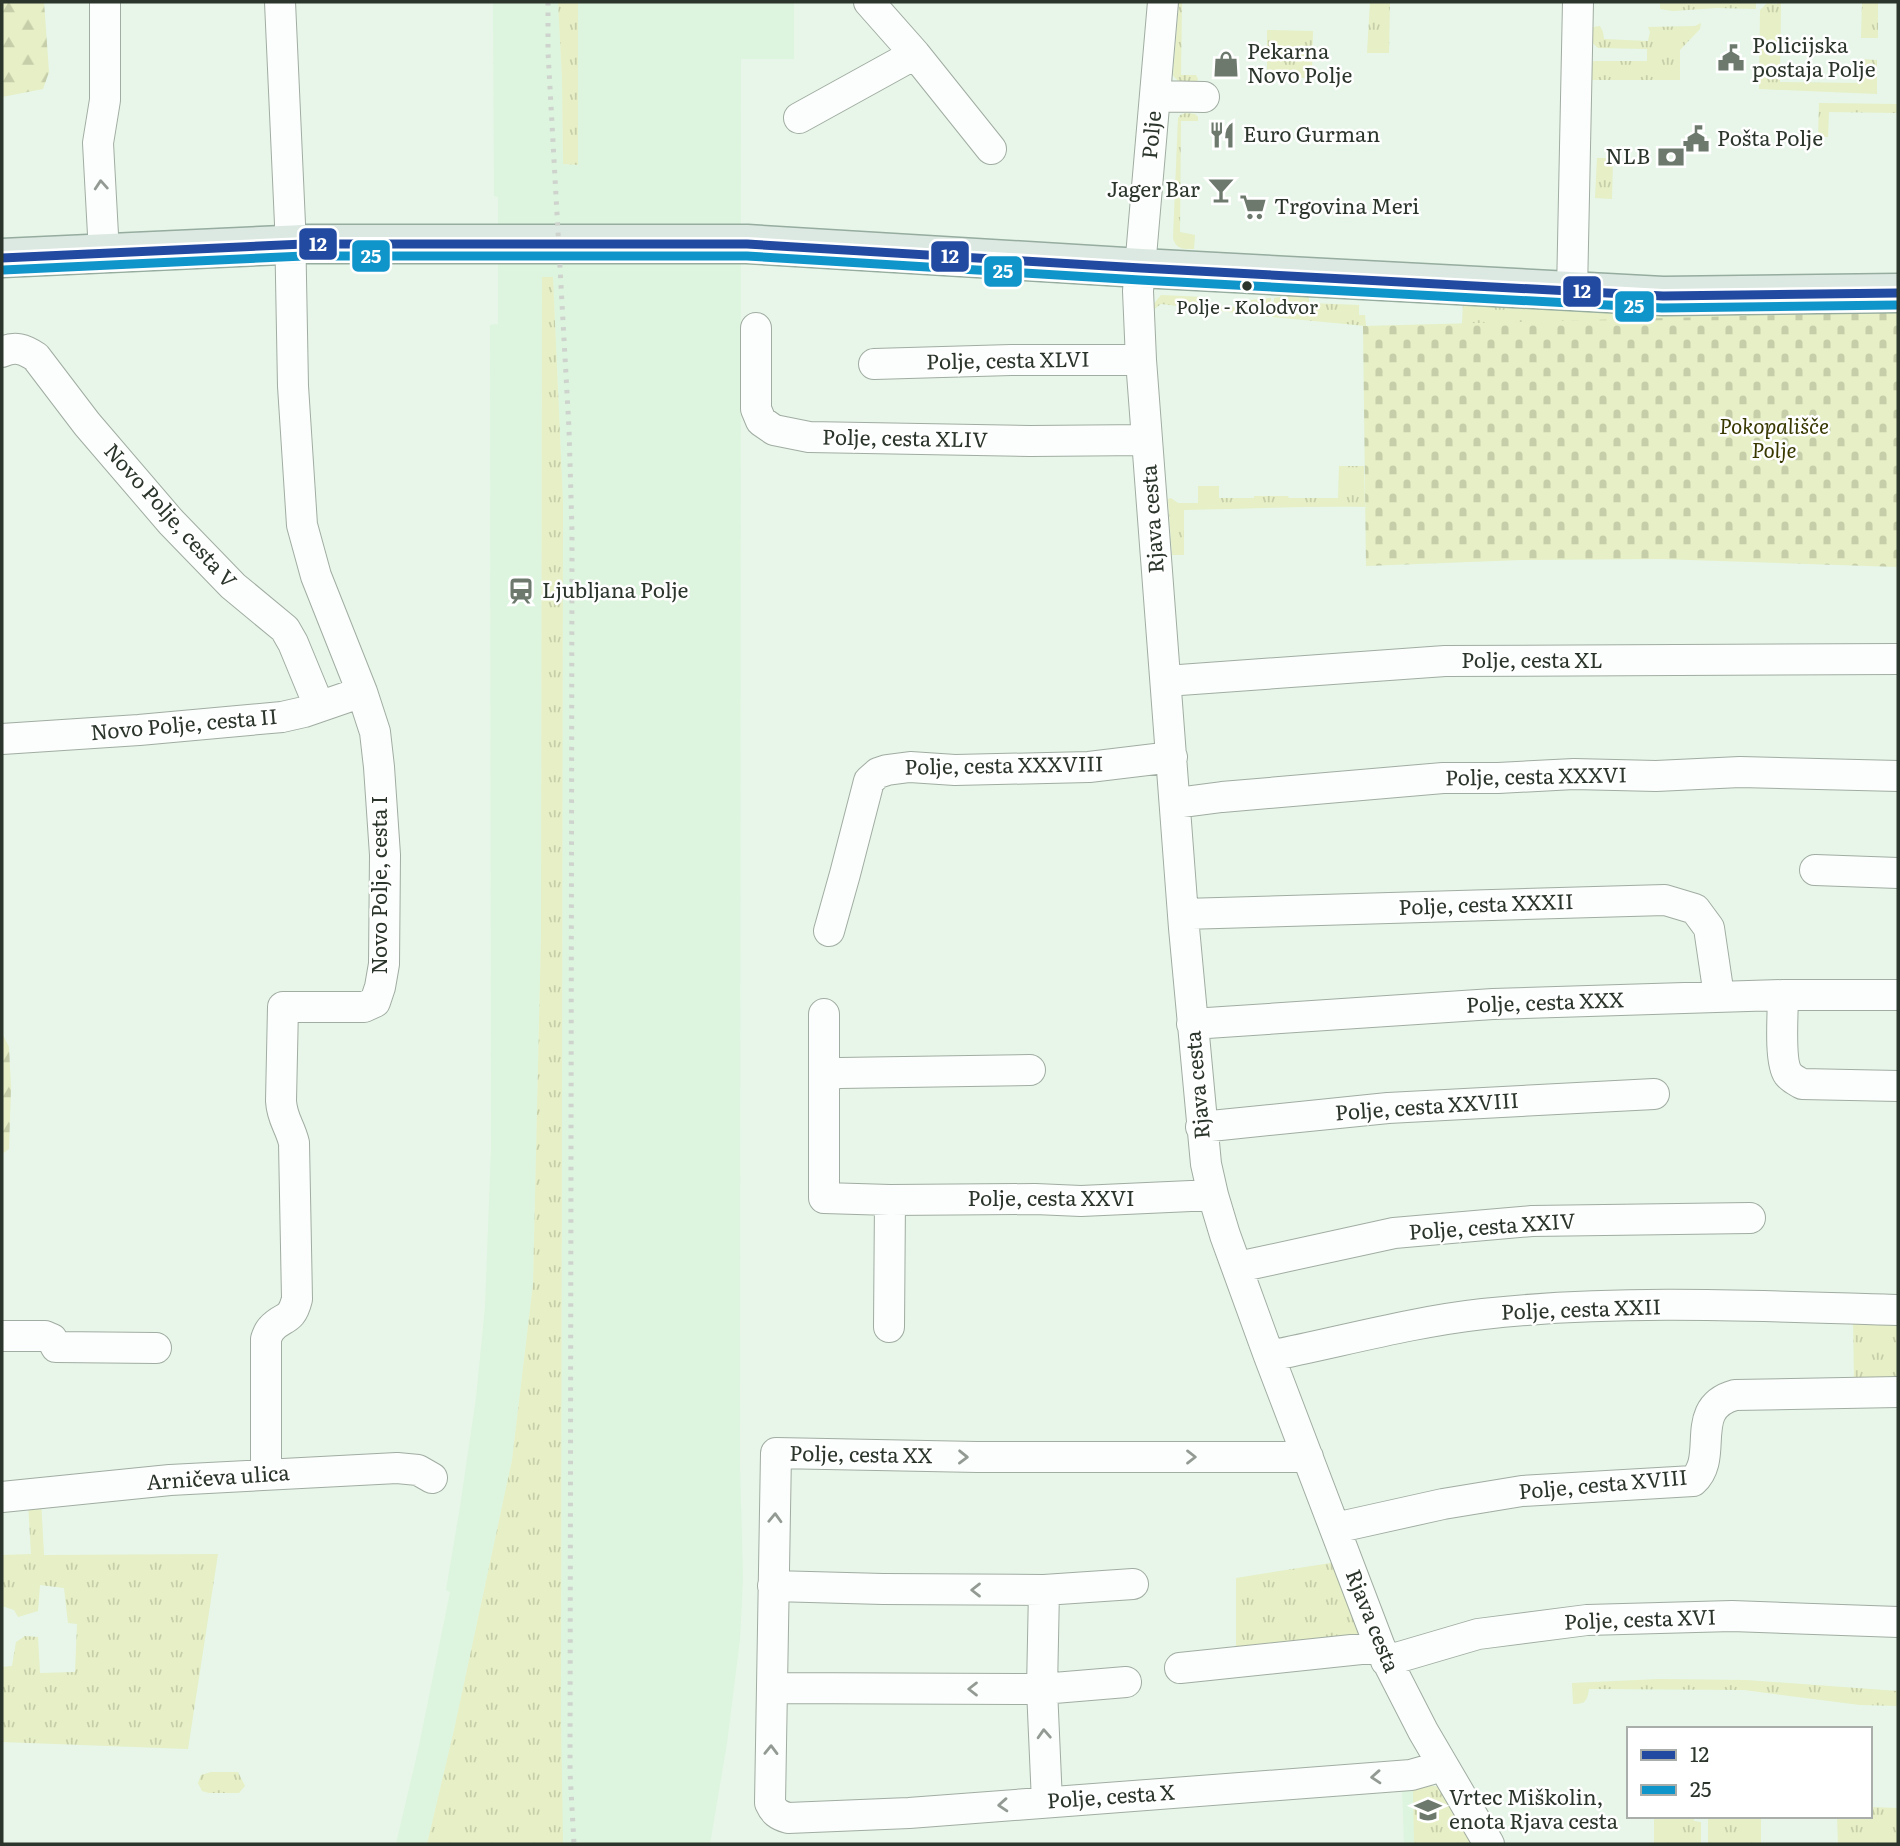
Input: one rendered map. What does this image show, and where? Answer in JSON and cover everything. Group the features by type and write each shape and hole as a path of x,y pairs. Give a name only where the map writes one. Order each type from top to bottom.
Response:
{"main road":[{"path":"2,258 290,245 747,244 1572,292 1690,296 1898,293"}],"street":[{"path":"104,253 98,143 105,100 105,2"},
{"name":"Novo Polje, cesta I","path":"266,1474 266,1339 271,1329 294,1310 297,1299 294,1143 290,1128 282,1116 281,1101 283,1007 365,1007 374,1002 384,964 385,855 375,732 316,576 302,525 293,386 280,2"},
{"path":"869,2 915,54 990,149"},
{"name":"Polje","path":"1140,268 1163,2"},
{"path":"1572,292 1578,2"},
{"path":"799,118 915,54"},
{"path":"1156,96 1204,97"},
{"name":"Rjava cesta","path":"1140,268 1138,291 1141,360 1183,914 1206,1164 1225,1235 1383,1654 1489,1844"},
{"name":"Polje, cesta XLIV","path":"756,328 756,409 761,421 774,429 809,437 1147,440"},
{"name":"Novo Polje, cesta V","path":"2,352 19,348 36,358 87,424 171,522 239,592 285,629 319,706"},
{"name":"Polje, cesta XLVI","path":"874,364 1141,360"},
{"name":"Polje, cesta XL","path":"1166,681 1445,661 1898,659"},
{"name":"Novo Polje, cesta II","path":"2,739 271,718 304,712 362,692"},
{"name":"Polje, cesta XXXVIII","path":"829,931 869,781 878,773 910,767 955,770 1089,767 1172,757"},
{"name":"Polje, cesta XXXVI","path":"1176,803 1443,778 1574,774 1656,776 1740,772 1898,776"},
{"path":"1815,870 1898,873"},
{"name":"Polje, cesta XXXII","path":"1183,914 1665,900 1695,909 1709,928 1719,996"},
{"path":"1783,995 1783,1051 1785,1070 1790,1078 1802,1084 1898,1086"},
{"name":"Polje, cesta XXX","path":"1192,1024 1493,1004 1719,996 1898,995"},
{"name":"Polje, cesta XXVI","path":"824,1014 824,1198 1081,1201 1213,1195"},
{"path":"824,1076 839,1073 1030,1070"},
{"name":"Polje, cesta XXVIII","path":"1201,1128 1388,1108 1654,1094"},
{"path":"889,1327 890,1200"},
{"name":"Polje, cesta XXIV","path":"1238,1268 1394,1233 1532,1221 1750,1218"},
{"name":"Polje, cesta XXII","path":"1269,1356 1437,1320 1545,1309 1708,1306 1898,1310"},
{"path":"2,1336 45,1336 52,1339 56,1347 156,1348"},
{"name":"Polje, cesta XVIII","path":"1335,1528 1443,1504 1522,1491 1693,1481 1700,1475 1707,1421 1716,1404 1723,1398 1735,1395 1898,1392"},
{"name":"Polje, cesta XX","path":"773,1586 776,1453 977,1457 1308,1457"},
{"name":"Arničeva ulica","path":"2,1497 170,1480 397,1468 418,1470 432,1478"},
{"path":"1126,1682 1042,1689 772,1688 773,1586 1044,1590 1133,1584"},
{"path":"1044,1590 1042,1689 1047,1802"},
{"name":"Polje, cesta XVI","path":"1180,1668 1383,1654 1478,1634 1587,1620 1732,1616 1898,1622"},
{"name":"Polje, cesta X","path":"772,1688 770,1803 779,1815 788,1818 909,1813 1411,1775 1442,1764"}],"shaded area":[{"path":"493,2 558,2 563,164 577,165 578,2 794,2 794,59 741,59 740,1467 743,1578 740,1639 727,1743 710,1844 563,1844 562,1839 563,501 553,277 542,277 541,935 533,1284 512,1460 427,1844 396,1844 450,1592 446,1590 476,1398 485,1307 491,1149 490,325 498,324"},
{"name":"Vrtec Miškolin, enota Rjava cesta","path":"1402,1784 1409,1787 1439,1788 1472,1844 1404,1844"}],"green space":[{"path":"2,2 44,2 49,72 43,89 2,97"},
{"path":"558,2 578,2 578,165 563,164"},
{"path":"1179,2 1182,2 1181,75 1196,75 1196,84 1180,82 1173,75"},
{"path":"1370,2 1390,2 1389,53 1367,53"},
{"path":"1660,2 1756,2 1756,9 1673,11 1660,9"},
{"path":"1781,2 1780,82 1861,83 1861,59 1877,60 1877,94 1759,89 1760,10 1767,3"},
{"path":"1801,2 1878,2 1878,38 1861,38 1862,3"},
{"path":"1701,23 1700,29 1680,50 1680,80 1589,80 1590,64 1594,61 1647,61 1647,49 1598,48 1588,39 1588,31 1593,27 1600,26 1604,39 1648,41 1648,27 1695,26"},
{"path":"1267,30 1313,31 1312,78 1267,78"},
{"path":"1819,103 1898,104 1898,113 1829,112 1828,137 1818,137"},
{"path":"1186,113 1195,114 1198,121 1181,121 1180,232 1195,235 1194,249 1178,247 1173,238 1178,118"},
{"path":"1597,158 1613,158 1612,199 1595,198"},
{"path":"542,277 553,277 563,501 563,1844 427,1844 512,1460 533,1284 541,935"},
{"path":"1309,294 1309,303 1359,305 1359,315 1365,315 1366,326 1272,317 1274,298"},
{"path":"1161,295 1204,297 1204,305 1249,308 1251,300 1271,298 1269,317 1161,304 1152,311 1152,306"},
{"path":"1463,303 1898,309 1898,312 1462,324"},
{"name":"Pokopališče Polje","path":"1898,312 1898,567 1661,559 1521,560 1366,566 1363,326"},
{"path":"1339,466 1364,466 1365,507 1184,510 1184,555 1172,555 1168,499 1178,503 1198,503 1198,486 1219,486 1219,498 1338,498"},
{"path":"2,1033 9,1047 11,1088 9,1149 2,1154"},
{"path":"1853,1316 1898,1318 1898,1383 1854,1382"},
{"path":"41,1500 44,1555 218,1554 188,1749 2,1742 2,1667 12,1666 16,1642 25,1636 38,1637 40,1673 75,1672 77,1624 68,1623 64,1588 40,1585 38,1611 18,1617 14,1610 2,1606 2,1555 31,1554 28,1502"},
{"path":"1337,1562 1368,1641 1236,1657 1236,1578"},
{"path":"1659,1679 1746,1680 1898,1691 1898,1706 1860,1705 1744,1690 1589,1689 1585,1701 1573,1704 1572,1683"},
{"path":"211,1772 238,1772 245,1786 239,1793 202,1791 198,1783 201,1775"},
{"name":"Vrtec Miškolin, enota Rjava cesta","path":"1413,1787 1439,1788 1472,1844 1414,1844"},
{"path":"1872,1807 1898,1808 1898,1844 1838,1844 1837,1818 1872,1818"},
{"path":"1654,1818 1693,1818 1694,1821 1701,1822 1701,1844 1654,1844"},
{"path":"1708,1818 1761,1818 1761,1844 1708,1844"}],"railway":[{"path":"548,2 548,52 569,429 572,531 570,1772 574,1844"}],"transit line":[{"name":"12","path":"2,258 304,244 747,244 1663,296 1898,293"},
{"name":"25","path":"3,270 304,256 747,256 1662,308 1898,305"}],"place":[{"name":"Policijska postaja Polje","path":"1731,58"},
{"name":"Pekarna Novo Polje","path":"1226,64"},
{"name":"Euro Gurman","path":"1222,135"},
{"name":"Pošta Polje","path":"1696,139"},
{"name":"NLB","path":"1671,157"},
{"name":"Jager Bar","path":"1221,190"},
{"name":"Trgovina Meri","path":"1253,207"},
{"name":"Polje - Kolodvor","path":"1247,286"},
{"name":"Ljubljana Polje","path":"521,591"},
{"name":"Vrtec Miškolin, enota Rjava cesta","path":"1428,1810"}]}
